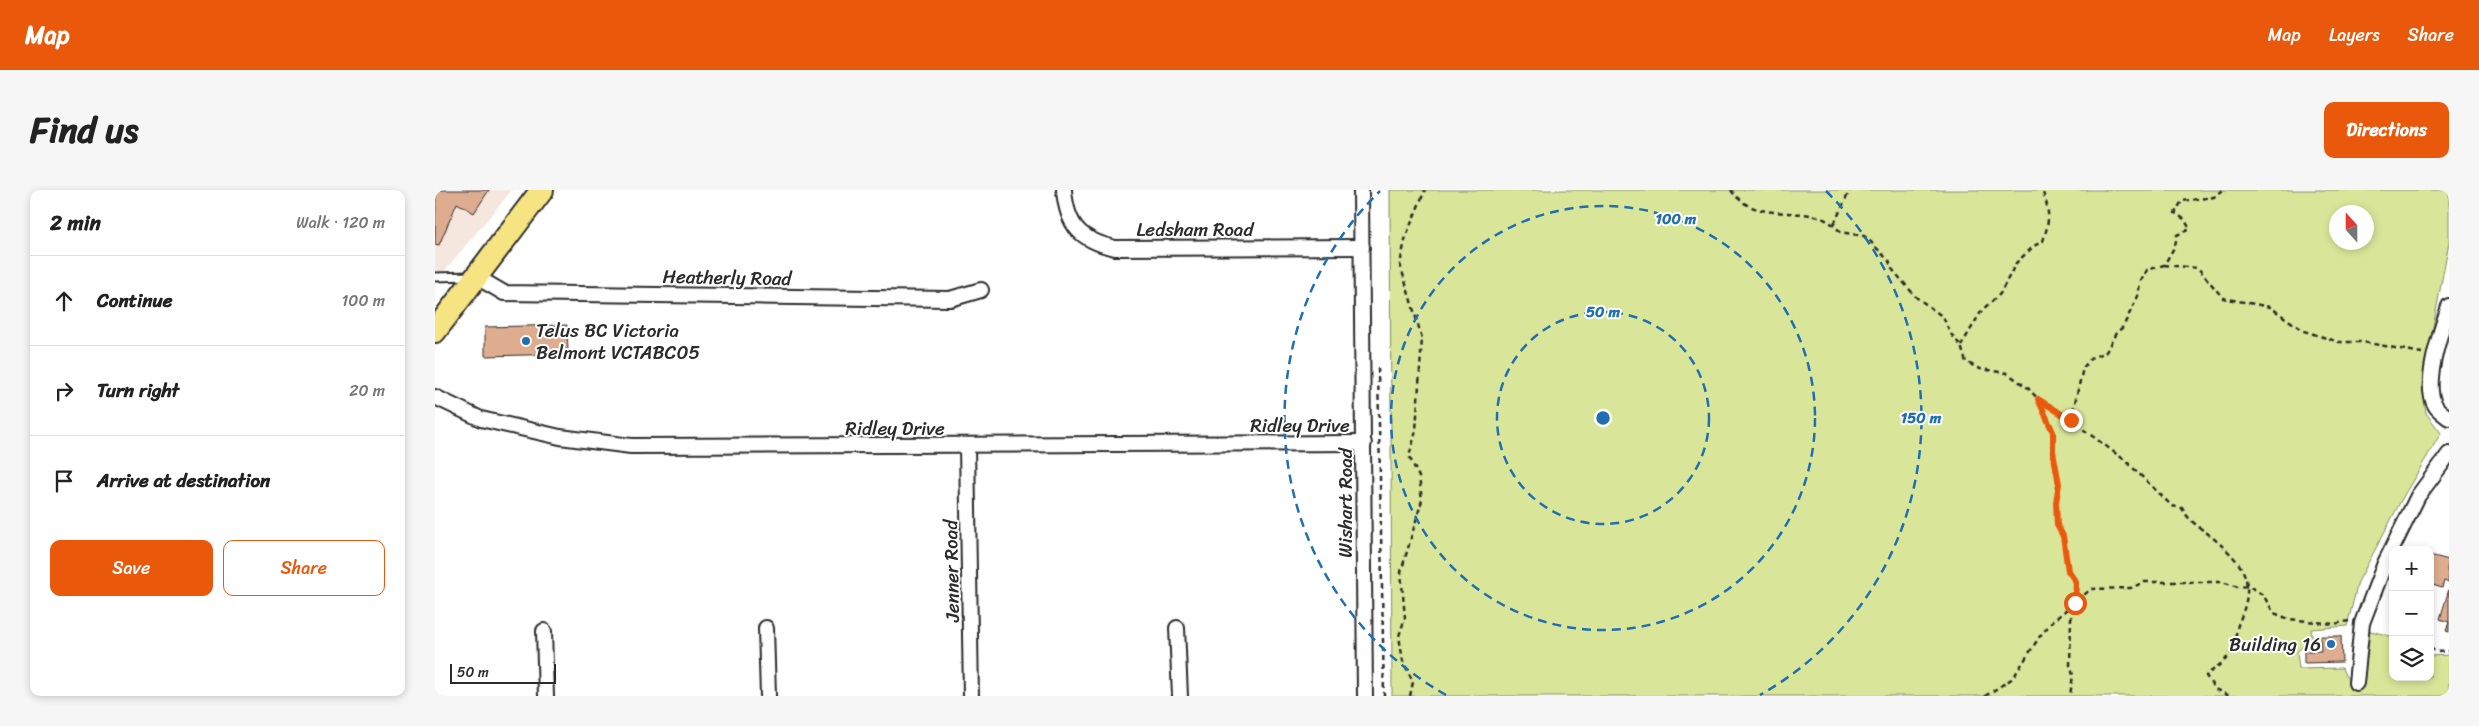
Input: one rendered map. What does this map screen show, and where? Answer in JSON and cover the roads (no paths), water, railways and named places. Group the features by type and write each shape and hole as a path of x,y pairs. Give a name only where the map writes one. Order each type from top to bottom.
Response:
{"main road":[{"path":"435,330 527,200 542,190"}],"street":[{"name":"Ledsham Road","path":"1064,190 1065,206 1071,223 1082,235 1096,244 1115,248 1362,247"},
{"name":"Wishart Road","path":"1361,190 1365,696"},
{"name":"Heatherly Road","path":"475,276 504,293 950,299 981,290"},
{"path":"2449,306 2433,367 2431,383 2434,405 2449,418"},
{"name":"Ridley Drive","path":"435,397 481,419 560,437 631,446 1364,443"},
{"name":"Jenner Road","path":"967,446 971,696"},
{"path":"2356,683 2364,618 2385,563 2417,499 2449,454"},
{"path":"766,628 768,696"},
{"path":"1177,628 1179,696"},
{"path":"544,631 546,696"}],"lane":[{"path":"435,277 475,276"}],"place":[{"name":"Telus BC Victoria Belmont VCTABC05","path":"526,341"},
{"name":"Building 16","path":"2331,644"}]}
